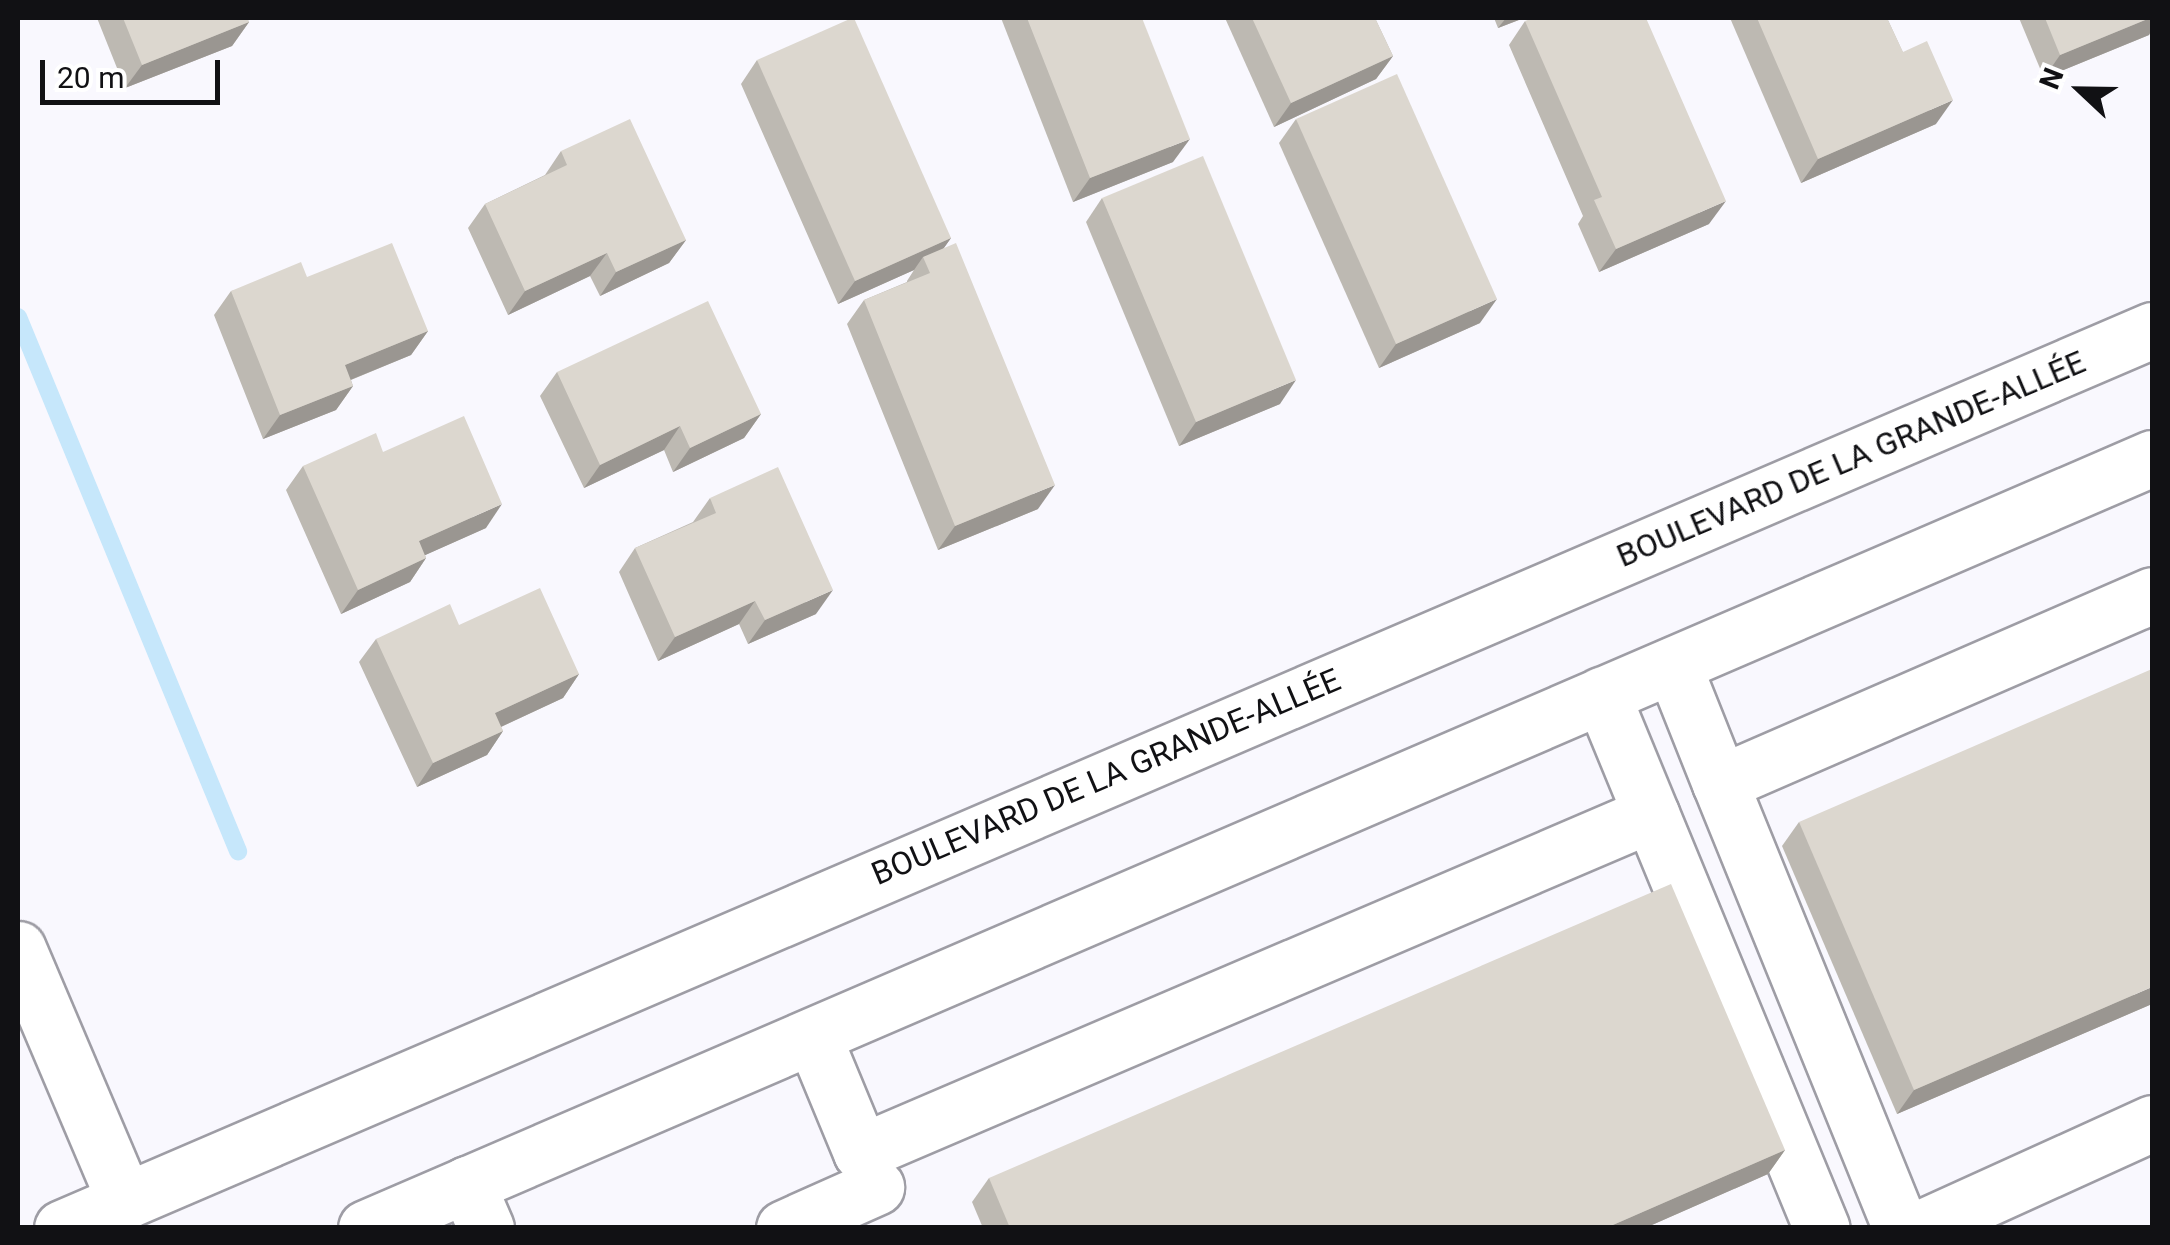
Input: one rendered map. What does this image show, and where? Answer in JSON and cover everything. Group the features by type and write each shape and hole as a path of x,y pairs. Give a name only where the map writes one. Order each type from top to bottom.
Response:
{"street":[{"name":"BOULEVARD DE LA GRANDE-ALLÉE","path":"62,1228 2152,330"},
{"path":"366,1228 477,1206 813,1036 2152,458"},
{"path":"1720,784 2152,595"},
{"path":"1673,665 1901,1228"},
{"path":"1602,695 1822,1228"},
{"path":"784,1228 877,1189 1650,814"},
{"path":"18,948 125,1201"},
{"path":"813,1036 877,1189"},
{"path":"1921,1228 2152,1123"}],"building":[{"path":"123,18 247,18 249,22 142,65"},
{"path":"852,18 951,238 855,281 757,60"},
{"path":"1027,18 1142,18 1190,139 1090,178"},
{"path":"1252,18 1375,18 1393,56 1291,103"},
{"path":"1646,18 1726,201 1616,249 1594,200 1602,197 1525,21"},
{"path":"1757,18 1887,18 1903,52 1927,41 1953,100 1818,159"},
{"path":"2045,18 2150,18 2060,55"},
{"path":"1397,74 1497,299 1396,344 1296,119"},
{"path":"630,119 686,240 616,272 607,253 525,291 485,204 567,165 561,151"},
{"path":"1203,156 1296,380 1196,422 1102,198"},
{"path":"392,243 428,331 345,365 353,386 280,415 231,291 301,262 307,277"},
{"path":"956,243 1055,485 955,526 864,300 930,273 923,257"},
{"path":"708,301 761,414 690,448 680,426 600,465 557,372"},
{"path":"464,416 502,504 419,541 426,558 358,590 303,466 376,433 383,452"},
{"path":"778,467 833,590 765,620 755,601 675,637 635,548 716,513 710,498"},
{"path":"540,588 579,674 495,713 503,731 433,763 376,639 450,604 459,625"},
{"path":"2152,669 2152,987 1914,1090 1799,822"},
{"path":"1671,884 1785,1150 1606,1228 1010,1228 989,1178"}],"waterway":[{"path":"18,317 238,851"}]}
